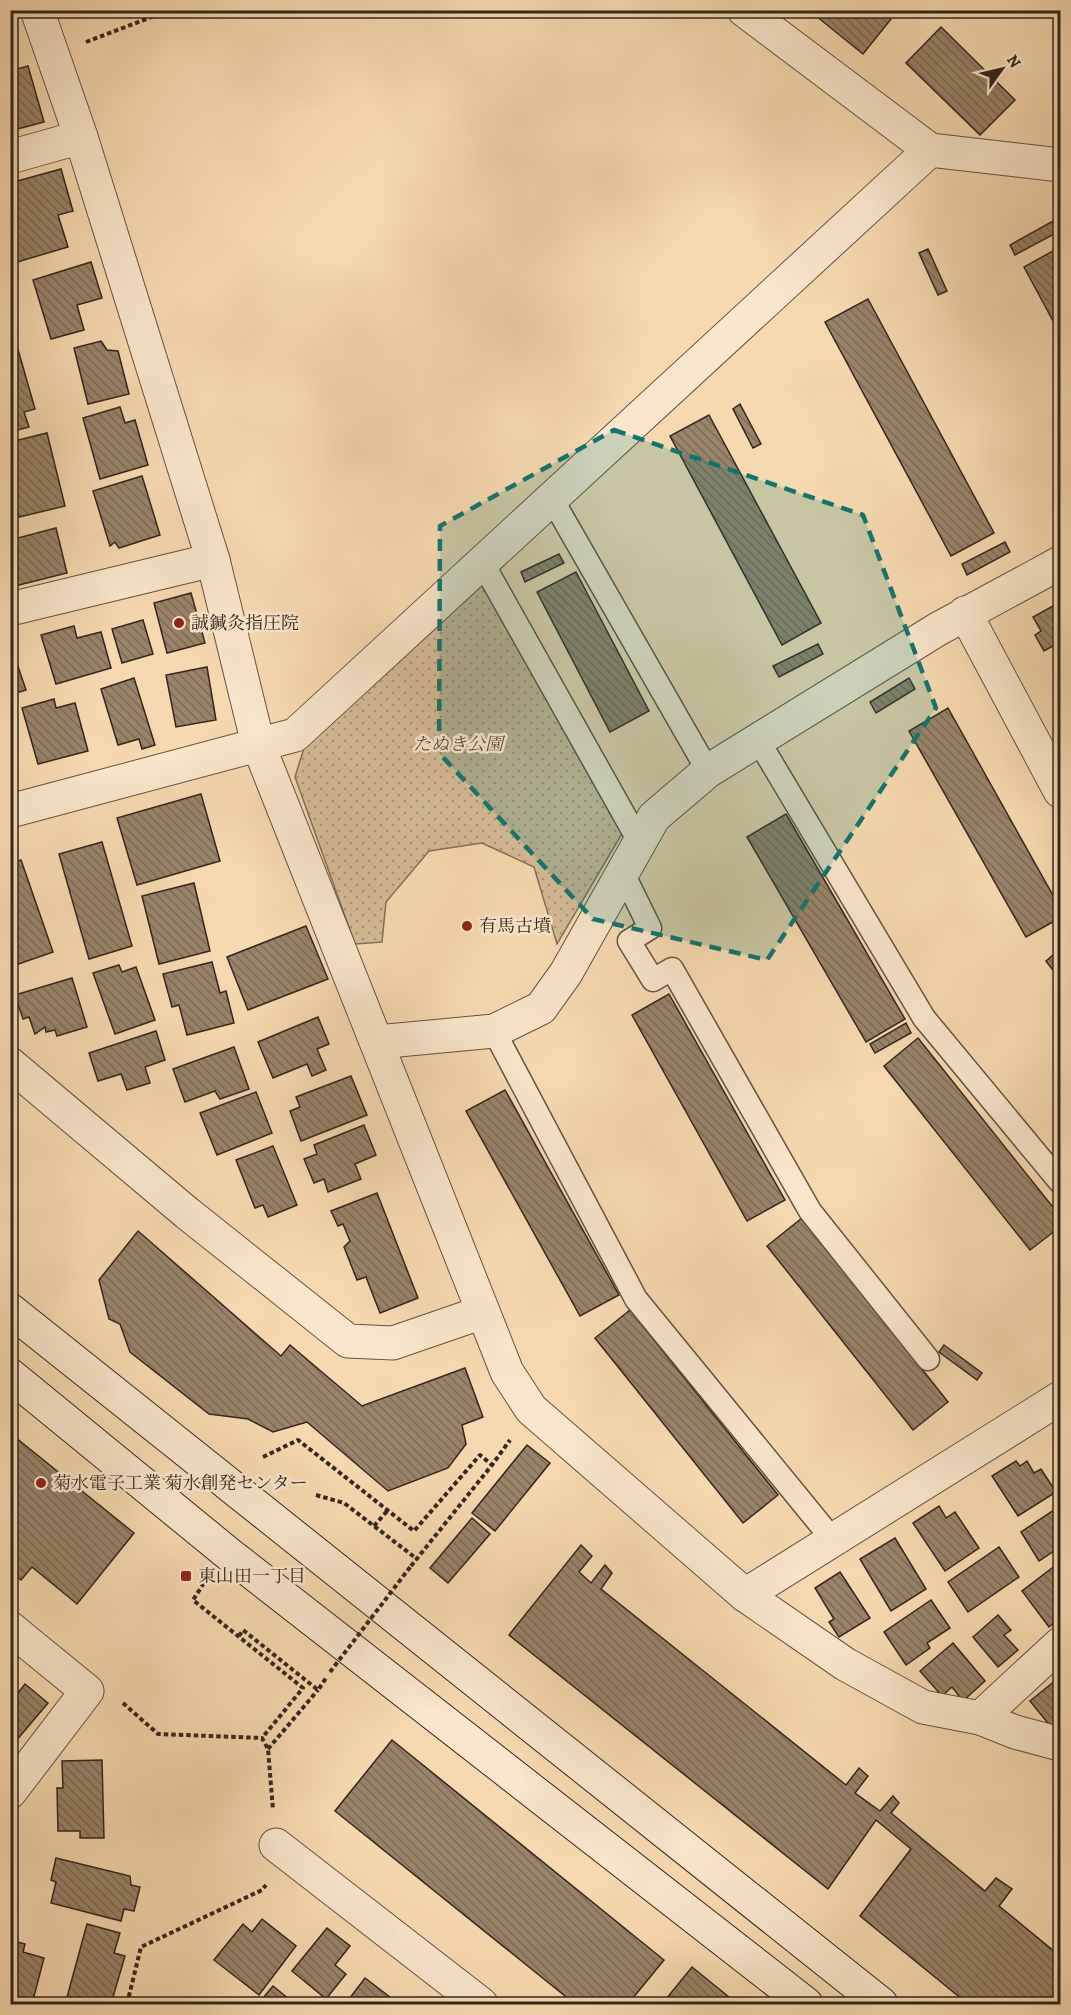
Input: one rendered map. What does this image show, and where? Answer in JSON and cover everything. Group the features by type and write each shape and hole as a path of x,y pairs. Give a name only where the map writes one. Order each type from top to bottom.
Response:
{"street":[{"path":"37,10 81,137 213,560 258,744 507,1372 531,1409 745,1595 845,1664 923,1707 980,1718 1015,1732 1060,1744"},
{"path":"744,10 930,150 1060,165"},
{"path":"10,157 81,137"},
{"path":"10,811 295,735 930,150"},
{"path":"10,609 213,560"},
{"path":"377,1042 494,1031 541,1008 566,973 654,818 708,771 965,613 1060,563"},
{"path":"965,613 1060,791"},
{"path":"10,1064 187,1213 348,1341 393,1343 483,1312"},
{"path":"10,1310 881,2004"},
{"path":"10,1375 230,1555 806,2004"},
{"path":"745,1595 1060,1398"},
{"path":"10,1628 87,1691 10,1792"},
{"path":"980,1718 1060,1644"},
{"path":"276,1845 482,2004"}],"lane":[{"path":"552,499 708,771"},
{"path":"482,562 640,843"},
{"path":"758,740 924,1018 1060,1182"},
{"path":"623,873 650,928 630,941 654,980 672,969 810,1211 928,1359"},
{"path":"494,1031 636,1299 833,1540"}],"path":[{"path":"52,55 170,10"},
{"path":"268,1749 318,1690 411,1566 492,1465 531,1409"},
{"path":"263,1457 298,1440 414,1531 480,1455 492,1465"},
{"path":"316,1495 344,1503 417,1559"},
{"path":"374,1526 388,1510"},
{"path":"205,1582 193,1600 303,1688 262,1738"},
{"path":"239,1636 243,1630 318,1690"},
{"path":"87,1691 111,1693 158,1734 262,1738"},
{"path":"127,2004 141,1947 262,1890 277,1871 268,1749 262,1738"}],"highlighted area":[{"path":"614,430 863,515 936,708 767,960 593,919 439,753 440,526"}],"green space":[{"name":"たぬき公園","path":"485,581 623,832 557,944 534,867 482,843 429,851 386,902 382,942 355,944 295,777 304,748"}],"building":[{"path":"821,10 881,10 891,19 863,54 816,16"},
{"path":"941,27 1015,100 980,135 906,63"},
{"path":"28,66 44,122 10,131 10,71"},
{"path":"61,169 73,211 58,215 68,247 17,262 10,239 10,183"},
{"path":"1053,221 1058,232 1015,255 1010,245"},
{"path":"1060,247 1060,334 1024,267"},
{"path":"928,249 947,291 938,295 919,253"},
{"path":"91,262 102,298 77,305 84,330 51,339 33,280"},
{"path":"868,299 994,533 951,556 825,322"},
{"path":"101,341 107,350 118,351 129,394 88,404 74,348"},
{"path":"17,346 35,409 24,412 29,427 10,432 10,348"},
{"path":"740,404 761,444 753,448 733,409"},
{"path":"120,407 125,423 135,420 148,465 100,479 83,418"},
{"path":"709,415 821,623 782,645 670,436"},
{"path":"47,433 65,506 19,517 10,486 10,442"},
{"path":"142,476 160,535 119,548 115,542 110,546 93,491"},
{"path":"56,528 67,573 11,587 10,540"},
{"path":"1005,542 1010,552 967,575 962,564"},
{"path":"559,554 564,563 525,582 521,572"},
{"path":"576,572 649,711 610,732 537,592"},
{"name":"誠鍼灸指圧院","path":"191,593 205,643 167,653 154,603"},
{"path":"1060,602 1060,642 1044,651 1035,635 1041,631 1033,617"},
{"path":"143,620 153,654 122,663 112,629"},
{"path":"74,626 77,638 101,632 111,668 56,684 41,635"},
{"path":"818,644 823,654 779,677 773,666"},
{"path":"10,647 26,690 10,695"},
{"path":"207,667 216,720 176,727 166,675"},
{"path":"134,678 155,745 142,749 139,739 118,745 101,689"},
{"path":"909,678 915,689 876,713 870,702"},
{"path":"54,699 56,708 75,703 88,751 38,764 22,708"},
{"path":"948,708 1060,908 1060,918 1026,937 909,731"},
{"path":"201,794 220,861 137,885 117,818"},
{"path":"786,814 905,1019 866,1042 747,837"},
{"path":"102,842 132,946 89,959 59,854"},
{"path":"21,860 53,952 10,967 10,864"},
{"path":"194,883 210,951 159,964 142,896"},
{"path":"306,926 328,979 248,1010 227,957"},
{"path":"1060,949 1060,979 1046,961"},
{"path":"212,962 220,993 226,991 234,1023 187,1035 179,1005 172,1007 163,974"},
{"path":"119,965 122,972 136,967 155,1020 115,1034 93,973"},
{"path":"72,978 87,1027 57,1036 55,1030 46,1032 45,1027 35,1034 29,1017 23,1019 15,995"},
{"path":"669,994 785,1200 747,1221 632,1015"},
{"path":"318,1017 329,1044 317,1049 326,1070 312,1076 307,1064 273,1078 258,1042"},
{"path":"906,1023 911,1033 875,1053 870,1044"},
{"path":"156,1031 165,1060 145,1067 150,1083 127,1090 121,1074 98,1081 89,1053"},
{"path":"918,1038 1060,1216 1060,1227 1030,1250 884,1066"},
{"path":"234,1047 249,1089 220,1099 215,1091 185,1102 173,1069"},
{"path":"351,1076 367,1115 301,1141 290,1111 300,1107 296,1097"},
{"path":"505,1090 619,1295 580,1316 466,1111"},
{"path":"256,1092 272,1133 217,1155 200,1113"},
{"path":"364,1125 376,1155 355,1164 361,1179 328,1192 324,1179 314,1183 304,1159 317,1154 314,1145"},
{"path":"273,1146 297,1205 268,1217 263,1205 255,1208 236,1160"},
{"path":"377,1193 418,1298 380,1313 366,1277 357,1280 344,1247 350,1241 343,1224 338,1226 331,1211"},
{"path":"802,1218 948,1402 913,1430 767,1246"},
{"path":"138,1231 281,1356 290,1345 362,1406 465,1368 483,1417 462,1425 466,1444 448,1468 388,1491 307,1422 273,1432 248,1419 209,1414 130,1352 120,1324 109,1319 99,1280"},
{"path":"630,1310 778,1495 743,1523 595,1338"},
{"path":"944,1345 982,1373 977,1380 939,1352"},
{"name":"菊水電子工業 菊水創発センター","path":"10,1433 134,1533 77,1604 32,1567 21,1580 10,1571"},
{"path":"527,1445 550,1463 495,1531 472,1513"},
{"path":"1016,1461 1020,1466 1027,1461 1034,1473 1041,1469 1056,1492 1018,1516 992,1476"},
{"path":"939,1506 946,1518 955,1512 979,1548 945,1571 913,1523"},
{"path":"1060,1506 1060,1547 1039,1561 1021,1532"},
{"path":"472,1518 490,1534 448,1583 430,1568"},
{"path":"895,1538 926,1589 891,1611 860,1559"},
{"path":"581,1545 592,1556 579,1572 591,1583 605,1565 612,1573 601,1589 846,1785 859,1768 868,1776 855,1793 880,1811 893,1796 899,1803 891,1813 985,1891 996,1878 1012,1889 999,1906 1060,1956 1060,2004 968,2004 860,1916 911,1849 876,1820 828,1889 509,1635"},
{"path":"999,1547 1019,1577 968,1612 948,1582"},
{"path":"1056,1565 1060,1572 1060,1618 1049,1627 1022,1591"},
{"path":"840,1572 870,1618 839,1637 829,1622 834,1619 815,1588"},
{"path":"931,1600 950,1628 927,1643 930,1648 906,1665 884,1632"},
{"path":"998,1615 1011,1630 1004,1635 1018,1650 998,1667 973,1637"},
{"path":"953,1643 985,1681 963,1701 952,1687 942,1696 920,1671"},
{"path":"1056,1680 1060,1686 1060,1722 1052,1728 1030,1701"},
{"path":"25,1684 48,1703 10,1748 10,1687 18,1693"},
{"path":"392,1740 664,1960 628,2004 575,2004 335,1811"},
{"path":"102,1760 104,1838 80,1838 80,1831 58,1831 57,1788 63,1788 62,1761"},
{"path":"56,1858 130,1876 131,1885 140,1887 134,1911 124,1909 121,1921 51,1903 56,1882 51,1880"},
{"path":"262,1919 296,1946 259,1995 214,1960 243,1924 252,1932"},
{"path":"87,1924 120,1933 114,1953 125,1956 111,2004 77,2004 66,2001"},
{"path":"327,1928 350,1946 335,1965 346,1974 326,1999 292,1971"},
{"path":"10,1940 25,1944 23,1952 44,1958 32,2004 10,2004"},
{"path":"692,1967 729,1997 723,2004 662,2004"},
{"path":"365,1978 399,2004 346,2003"},
{"path":"273,1986 295,2004 258,2004"}],"place":[{"name":"誠鍼灸指圧院","path":"179,623"},
{"name":"有馬古墳","path":"467,926"},
{"name":"菊水電子工業 菊水創発センター","path":"41,1483"},
{"name":"東山田一丁目","path":"186,1576"}]}
